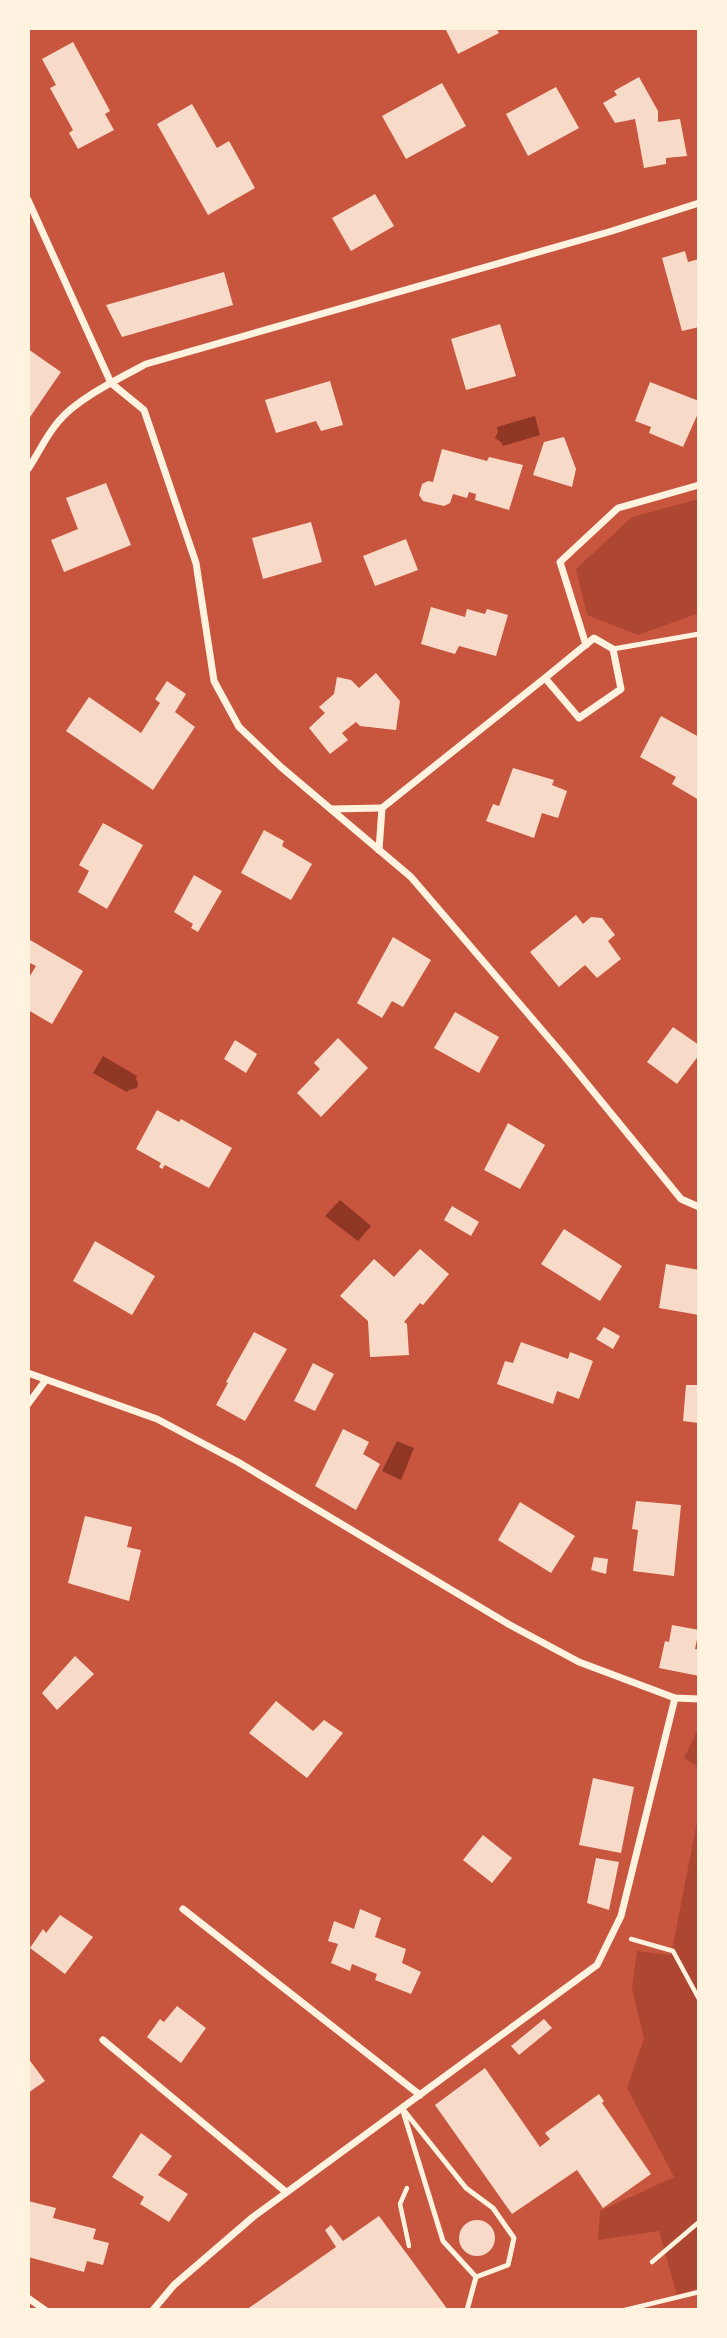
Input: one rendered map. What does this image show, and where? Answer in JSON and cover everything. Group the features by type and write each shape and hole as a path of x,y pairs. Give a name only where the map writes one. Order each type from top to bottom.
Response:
{"street":[{"path":"28,200 110,383 144,410 196,563 214,681 239,727 281,768 411,877 565,1057 681,1199 699,1207"},
{"path":"28,469 58,421 110,383 150,362 612,232 699,203"},
{"path":"586,645 560,562 618,508 699,485"},
{"path":"331,809 382,808 594,638 613,649 621,689 579,718 545,678"},
{"path":"379,850 382,808"},
{"path":"28,1373 156,1419 238,1462 510,1625 579,1662 675,1698 699,1699"},
{"path":"28,1404 45,1381"},
{"path":"153,2310 174,2285 253,2217 597,1965 621,1916 675,1698"},
{"path":"183,1909 420,2095"},
{"path":"103,2040 286,2192"},
{"path":"28,2298 45,2310"}],"lane":[{"path":"613,649 699,634"},
{"path":"402,2108 443,2241 476,2277"},
{"path":"402,2108 466,2188 493,2208 514,2238 508,2265 476,2277"},
{"path":"467,2310 476,2277"}],"path":[{"path":"612,1934 673,1951 699,1999"},
{"path":"409,2246 400,2204 418,2161"},
{"path":"652,2262 699,2222"},
{"path":"625,2310 699,2292"}],"shaded area":[{"path":"535,416 540,435 503,446 495,438 497,427"},
{"path":"699,499 699,613 638,635 587,615 576,569 632,517"},
{"path":"103,1056 137,1076 137,1088 127,1092 93,1073"},
{"path":"340,1200 371,1226 358,1241 325,1216"},
{"path":"397,1441 414,1448 401,1480 382,1471"},
{"path":"699,1731 699,1768 684,1758"},
{"path":"699,1812 699,2288 677,2295 659,2231 598,2240 600,2211 674,2177 627,2088 644,2038 632,1989 637,1951 671,1955"}],"building":[{"path":"445,28 496,28 499,33 458,54"},
{"path":"73,42 110,111 105,114 114,130 78,149 69,133 73,130 50,88 56,85 42,59"},
{"path":"639,77 658,111 658,122 680,119 687,156 666,158 666,164 644,168 635,119 615,123 603,103 617,95 614,91"},
{"path":"442,83 466,126 406,159 382,116"},
{"path":"556,87 579,128 528,156 506,114"},
{"path":"192,104 217,148 229,141 255,188 208,215 157,124"},
{"path":"375,194 394,226 351,251 332,218"},
{"path":"685,251 688,262 699,259 699,327 682,331 662,258"},
{"path":"224,272 233,305 122,337 106,305"},
{"path":"500,324 516,376 466,390 451,339"},
{"path":"28,349 61,372 28,420"},
{"path":"330,381 343,425 321,431 316,421 276,433 265,400"},
{"path":"650,382 699,401 699,411 683,447 649,433 651,427 635,421"},
{"path":"564,437 576,469 572,487 533,475 544,442"},
{"path":"442,449 487,461 489,457 523,465 509,510 475,500 476,494 469,492 467,498 453,494 450,503 444,506 423,501 419,495 422,484 433,482"},
{"path":"106,483 131,545 64,572 51,540 78,529 66,498"},
{"path":"311,522 322,562 263,579 252,538"},
{"path":"406,539 418,570 375,586 363,556"},
{"path":"431,607 465,617 467,609 485,614 487,609 508,615 496,656 459,646 455,654 421,644"},
{"path":"376,673 400,701 396,730 360,726 356,722 342,733 348,740 330,754 309,728 325,713 319,707 334,694 337,677 351,680 359,688"},
{"path":"167,681 186,694 175,712 195,727 153,790 66,731 89,697 141,733 160,703 155,699"},
{"path":"661,716 699,737 699,800 672,784 676,777 640,757"},
{"path":"513,768 554,780 552,785 567,791 558,818 542,813 534,838 486,821 493,804 499,806"},
{"path":"103,823 143,845 107,909 78,892 89,871 79,865"},
{"path":"264,830 284,841 282,846 312,864 291,900 241,873"},
{"path":"194,875 222,891 198,932 191,928 193,924 174,912"},
{"path":"576,915 583,924 591,917 602,918 615,935 608,941 621,959 597,978 585,965 559,987 530,952"},
{"path":"393,937 431,960 403,1007 392,1001 382,1018 357,1003"},
{"path":"30,940 83,971 52,1024 28,1010 28,979 36,966 28,962"},
{"path":"455,1012 499,1037 479,1073 434,1048"},
{"path":"673,1027 699,1045 699,1055 677,1084 647,1062"},
{"path":"338,1038 368,1068 321,1117 297,1093 320,1069 314,1063"},
{"path":"235,1040 257,1054 246,1073 224,1059"},
{"path":"157,1110 179,1122 181,1119 232,1148 209,1188 165,1165 162,1169 159,1167 161,1163 136,1149"},
{"path":"508,1123 545,1145 520,1189 484,1170"},
{"path":"452,1206 479,1222 471,1236 444,1220"},
{"path":"564,1229 622,1266 600,1301 541,1264"},
{"path":"95,1241 155,1276 132,1315 73,1281"},
{"path":"420,1249 449,1274 423,1305 420,1303 404,1322 407,1324 409,1355 370,1357 368,1321 340,1296 374,1259 394,1277"},
{"path":"666,1264 699,1270 699,1315 659,1308"},
{"path":"604,1327 620,1336 613,1349 596,1339"},
{"path":"254,1332 287,1349 245,1421 216,1405"},
{"path":"521,1342 568,1359 570,1352 593,1361 579,1399 557,1391 553,1404 497,1384 505,1361 513,1363"},
{"path":"313,1363 334,1374 315,1411 294,1401"},
{"path":"686,1385 699,1385 699,1423 683,1421"},
{"path":"343,1429 369,1442 363,1454 380,1464 356,1510 315,1486"},
{"path":"636,1501 681,1505 674,1576 633,1571 638,1530 632,1529"},
{"path":"520,1502 575,1536 551,1573 498,1540"},
{"path":"85,1516 132,1527 127,1547 141,1550 129,1601 68,1583"},
{"path":"594,1557 608,1559 606,1574 591,1570"},
{"path":"672,1625 699,1630 695,1649 699,1650 699,1676 659,1668"},
{"path":"75,1656 94,1674 57,1710 42,1693"},
{"path":"276,1701 313,1731 324,1720 343,1733 307,1778 249,1733"},
{"path":"593,1778 634,1787 621,1853 579,1845"},
{"path":"483,1835 512,1858 492,1883 463,1860"},
{"path":"596,1858 619,1862 609,1910 587,1903"},
{"path":"360,1909 381,1918 375,1937 406,1949 402,1963 421,1972 411,1994 375,1980 377,1974 352,1964 350,1971 331,1963 338,1944 328,1941 334,1921 354,1929"},
{"path":"60,1915 93,1937 65,1974 30,1948 43,1929 46,1933"},
{"path":"177,2006 206,2028 181,2063 147,2037 160,2019 164,2022"},
{"path":"544,2019 552,2028 519,2055 511,2046"},
{"path":"28,2058 45,2081 28,2093"},
{"path":"485,2068 540,2147 550,2139 545,2133 599,2094 604,2101 602,2103 651,2174 603,2208 577,2170 512,2214 435,2105"},
{"path":"141,2133 172,2156 158,2175 188,2194 169,2222 140,2204 144,2197 112,2177"},
{"path":"28,2201 56,2208 53,2218 96,2229 93,2239 109,2243 103,2265 87,2261 84,2272 28,2257"},
{"path":"379,2216 448,2310 246,2310 336,2247 325,2230 331,2225 343,2241"},
{"path":"477,2220 490,2225 495,2238 490,2251 477,2256 464,2251 459,2238 464,2225"}]}
